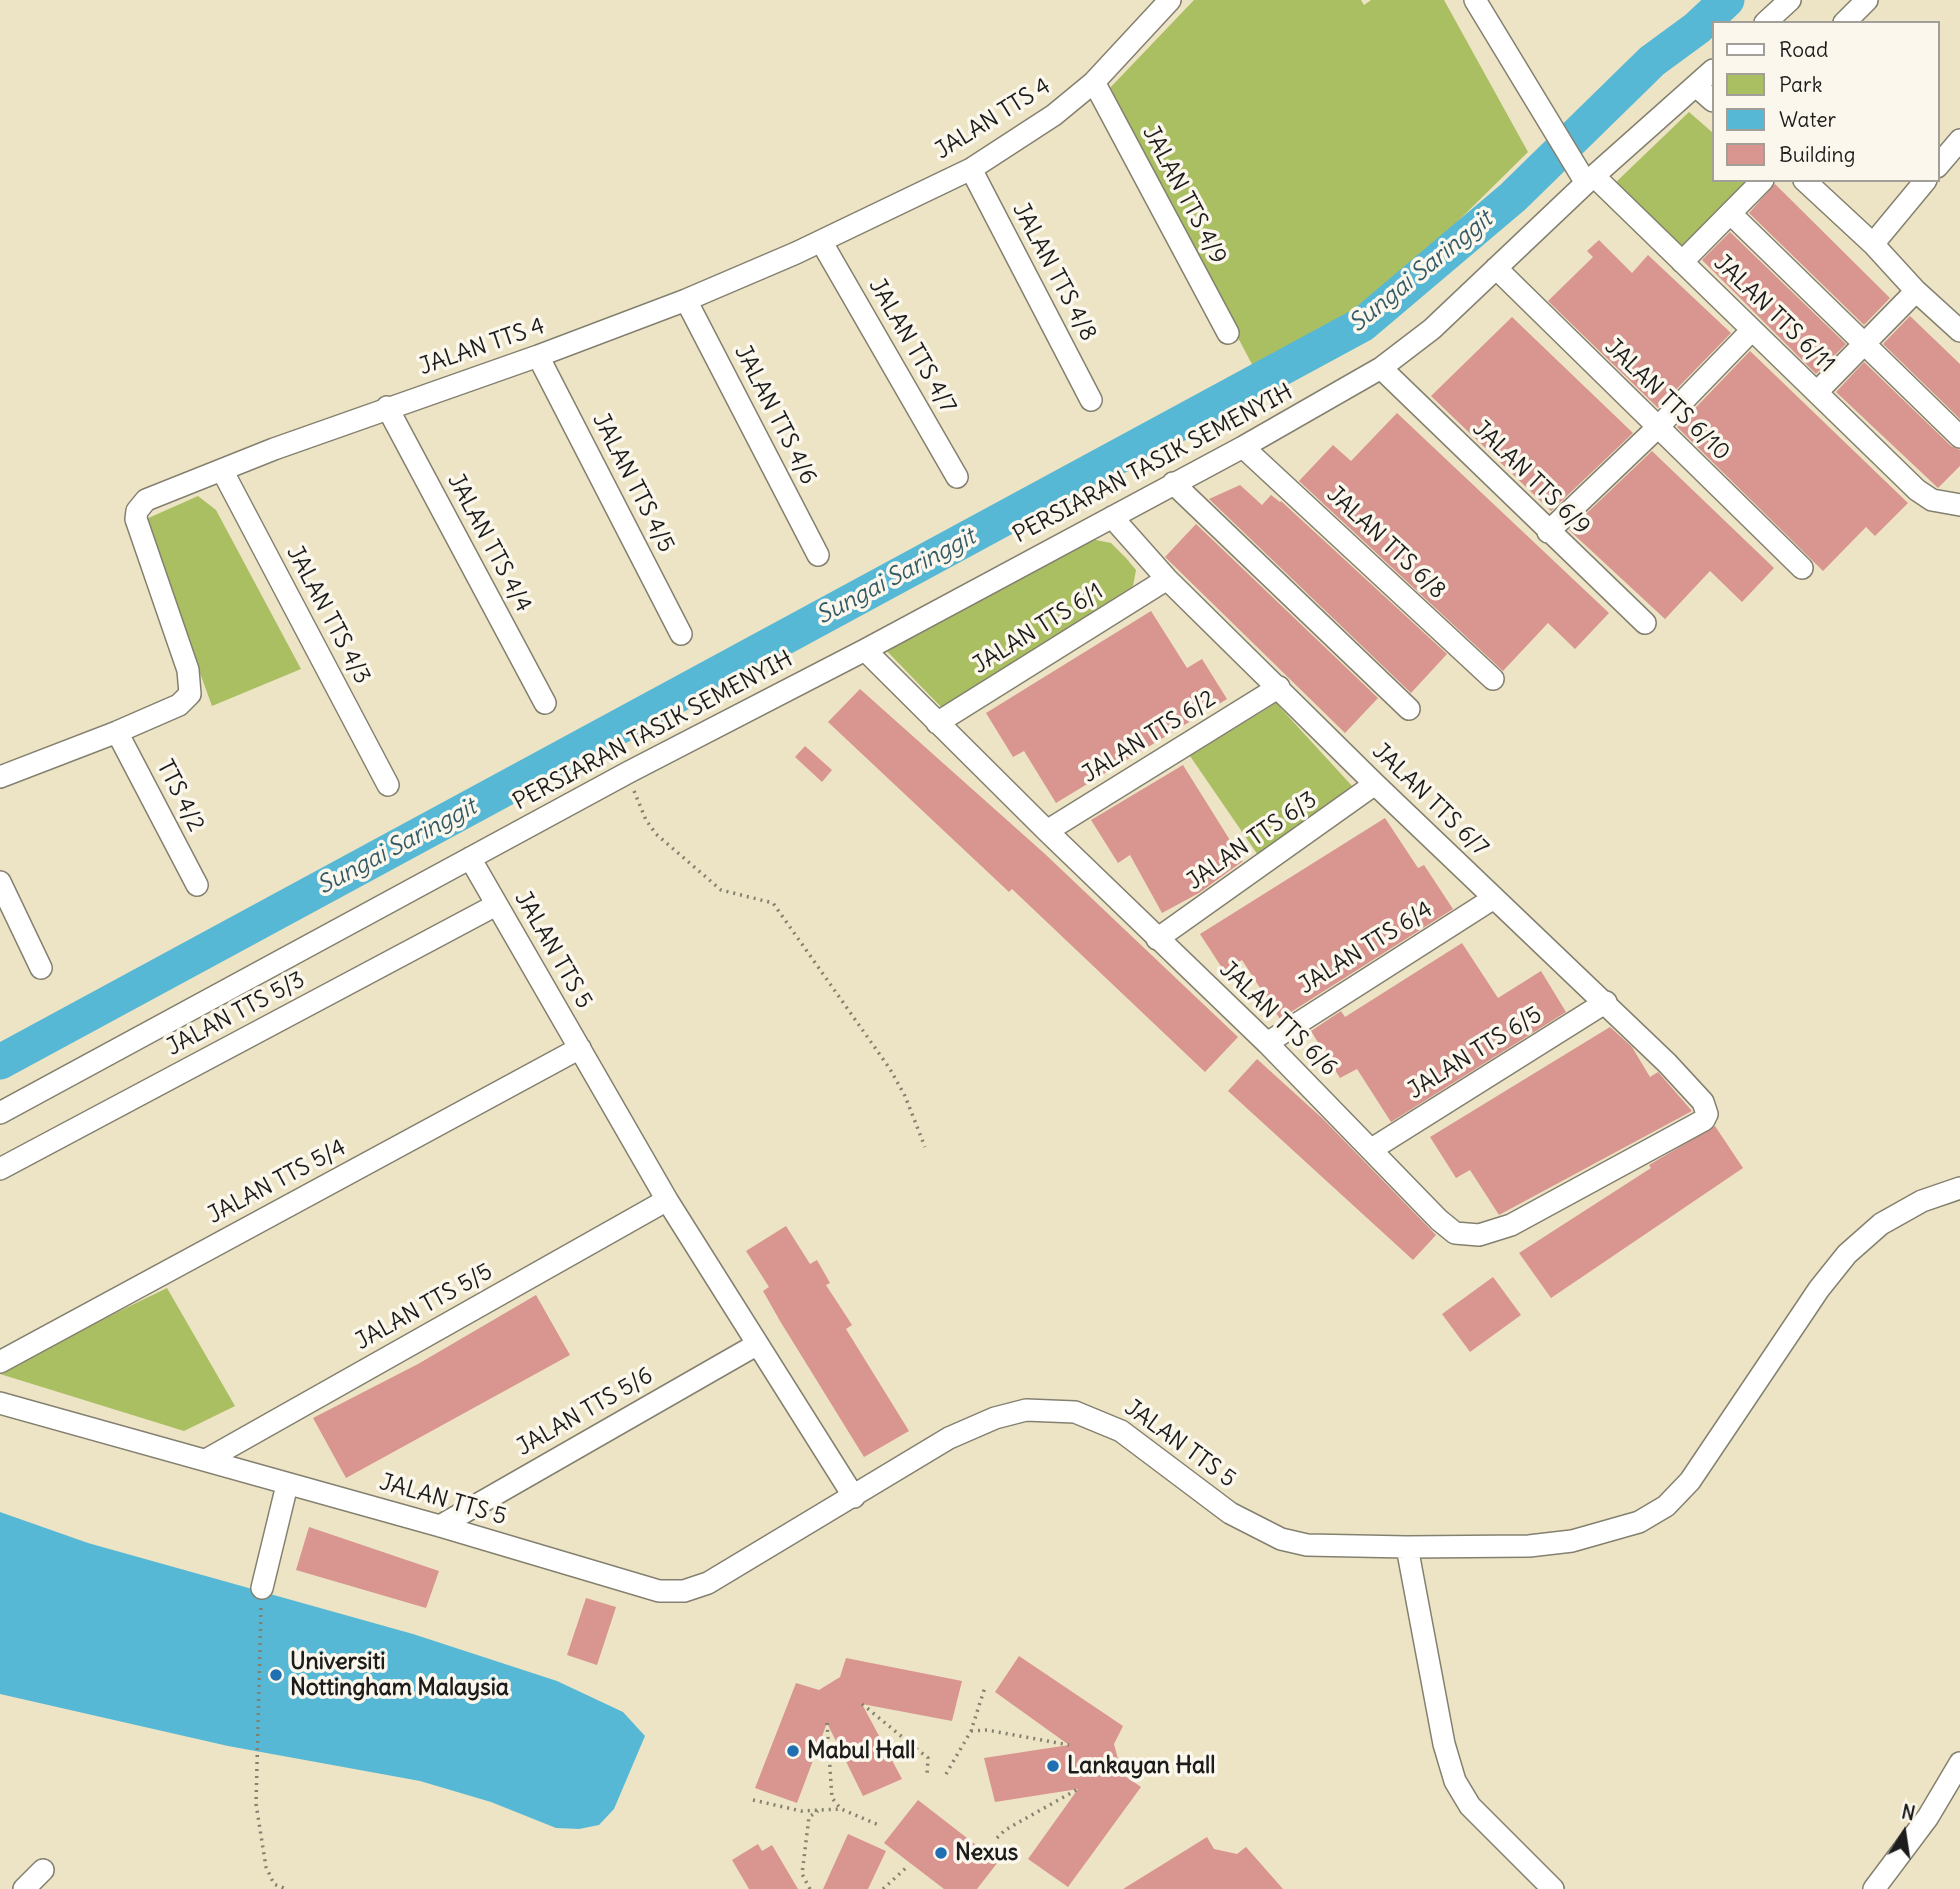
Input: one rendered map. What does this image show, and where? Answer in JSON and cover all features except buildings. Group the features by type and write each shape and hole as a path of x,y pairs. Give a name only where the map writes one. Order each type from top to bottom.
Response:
{"street":[{"name":"JALAN TTS 4","path":"0,778 117,732 186,701 192,687 139,528 137,511 146,500 387,407 538,356 686,300 821,241 971,169 1054,115 1094,82 1170,0"},
{"name":"JALAN TTS 6/11","path":"1475,0 1552,130 1568,155 1590,180 1682,262 1917,490 1932,500 1960,505"},
{"path":"1767,21 1790,0"},
{"path":"1846,21 1867,0"},
{"name":"PERSIARAN TASIK SEMENYIH","path":"0,1113 629,772 865,650 1243,447 1381,368 1432,329 1590,180 1712,71"},
{"name":"JALAN TTS 4/9","path":"1094,82 1228,333"},
{"path":"1696,86 1712,100"},
{"path":"1939,165 1960,140"},
{"name":"JALAN TTS 4/8","path":"971,169 1091,400"},
{"path":"1682,262 1761,182"},
{"path":"1806,182 1960,331"},
{"path":"1873,244 1924,182"},
{"path":"1731,214 1960,437"},
{"name":"JALAN TTS 4/7","path":"821,241 957,477"},
{"name":"JALAN TTS 6/10","path":"1496,268 1802,568"},
{"path":"1817,392 1916,290"},
{"name":"JALAN TTS 4/6","path":"686,300 818,555"},
{"path":"1548,532 1658,427 1752,330"},
{"name":"JALAN TTS 4/5","path":"538,356 681,634"},
{"name":"JALAN TTS 6/9","path":"1381,368 1645,623"},
{"name":"JALAN TTS 4/4","path":"387,407 545,703"},
{"name":"JALAN TTS 6/8","path":"1243,447 1493,679"},
{"name":"JALAN TTS 4/3","path":"222,470 388,785"},
{"path":"1173,483 1409,709"},
{"name":"JALAN TTS 6/7","path":"1112,517 1167,579 1375,785 1606,1002 1703,1102 1707,1114 1704,1120"},
{"name":"JALAN TTS 6/1","path":"937,723 1167,579"},
{"name":"JALAN TTS 6/6","path":"865,650 1157,939 1266,1042 1448,1229 1468,1236 1479,1235 1526,1218 1704,1120"},
{"name":"JALAN TTS 6/2","path":"1047,831 1279,687"},
{"name":"TTS 4/2","path":"117,732 197,885"},
{"name":"JALAN TTS 6/3","path":"1157,939 1375,785"},
{"name":"JALAN TTS 5","path":"470,858 667,1200 854,1497"},
{"path":"0,882 41,968"},
{"name":"JALAN TTS 6/4","path":"1266,1042 1494,898"},
{"name":"JALAN TTS 5/3","path":"0,1169 496,905"},
{"name":"JALAN TTS 6/5","path":"1371,1149 1606,1002"},
{"name":"JALAN TTS 5/4","path":"0,1362 580,1048"},
{"name":"JALAN TTS 5","path":"0,1403 287,1485 440,1525 659,1591 684,1591 708,1583 949,1438 995,1418 1026,1410 1053,1409 1096,1418 1121,1431 1230,1513 1281,1539 1307,1545 1529,1546 1572,1541 1639,1522 1666,1506 1690,1481 1819,1289 1847,1254 1881,1224 1922,1201 1960,1188"},
{"name":"JALAN TTS 5/5","path":"205,1460 667,1200"},
{"name":"JALAN TTS 5/6","path":"440,1525 756,1345"},
{"path":"262,1588 287,1485"},
{"path":"1407,1547 1444,1744 1455,1781 1470,1806 1553,1889"},
{"path":"1874,1889 1922,1827 1960,1763"},
{"path":"24,1889 43,1870"}],"path":[{"path":"629,772 639,805 656,834 721,890 773,903 890,1069 905,1096 925,1147"},
{"path":"262,1588 256,1804 266,1867 274,1884 286,1889"},
{"path":"946,1774 971,1731 985,1687"},
{"path":"862,1704 928,1758 927,1775"},
{"path":"827,1723 832,1798 841,1809"},
{"path":"971,1731 987,1730 1069,1745"},
{"path":"997,1838 1005,1830 1078,1789"},
{"path":"752,1800 801,1811 841,1809 880,1825"},
{"path":"810,1889 802,1874 810,1817 820,1810"},
{"path":"883,1889 907,1867"}],"green space":[{"path":"1194,0 1361,0 1364,5 1371,0 1444,0 1528,152 1377,301 1254,368 1107,91"},
{"path":"1689,112 1712,132 1712,182 1750,182 1684,249 1614,184"},
{"path":"198,496 216,510 301,669 212,706 144,520"},
{"path":"1091,539 1111,543 1126,558 1136,570 1133,586 943,709 880,644"},
{"path":"1276,703 1353,787 1260,858 1190,756"},
{"path":"167,1288 235,1406 184,1431 0,1374 0,1369"}],"water":[{"path":"0,1512 88,1543 413,1634 557,1681 623,1712 645,1736 614,1809 599,1825 579,1829 556,1828 491,1802 420,1781 228,1746 0,1694"}],"waterway":[{"name":"Sungai Saringgit","path":"0,1062 1363,324 1513,197 1652,61 1697,28 1727,0"}],"place":[{"name":"Universiti Nottingham Malaysia","path":"276,1675"},
{"name":"Mabul Hall","path":"793,1751"},
{"name":"Lankayan Hall","path":"1053,1766"},
{"name":"Nexus","path":"941,1853"}]}
